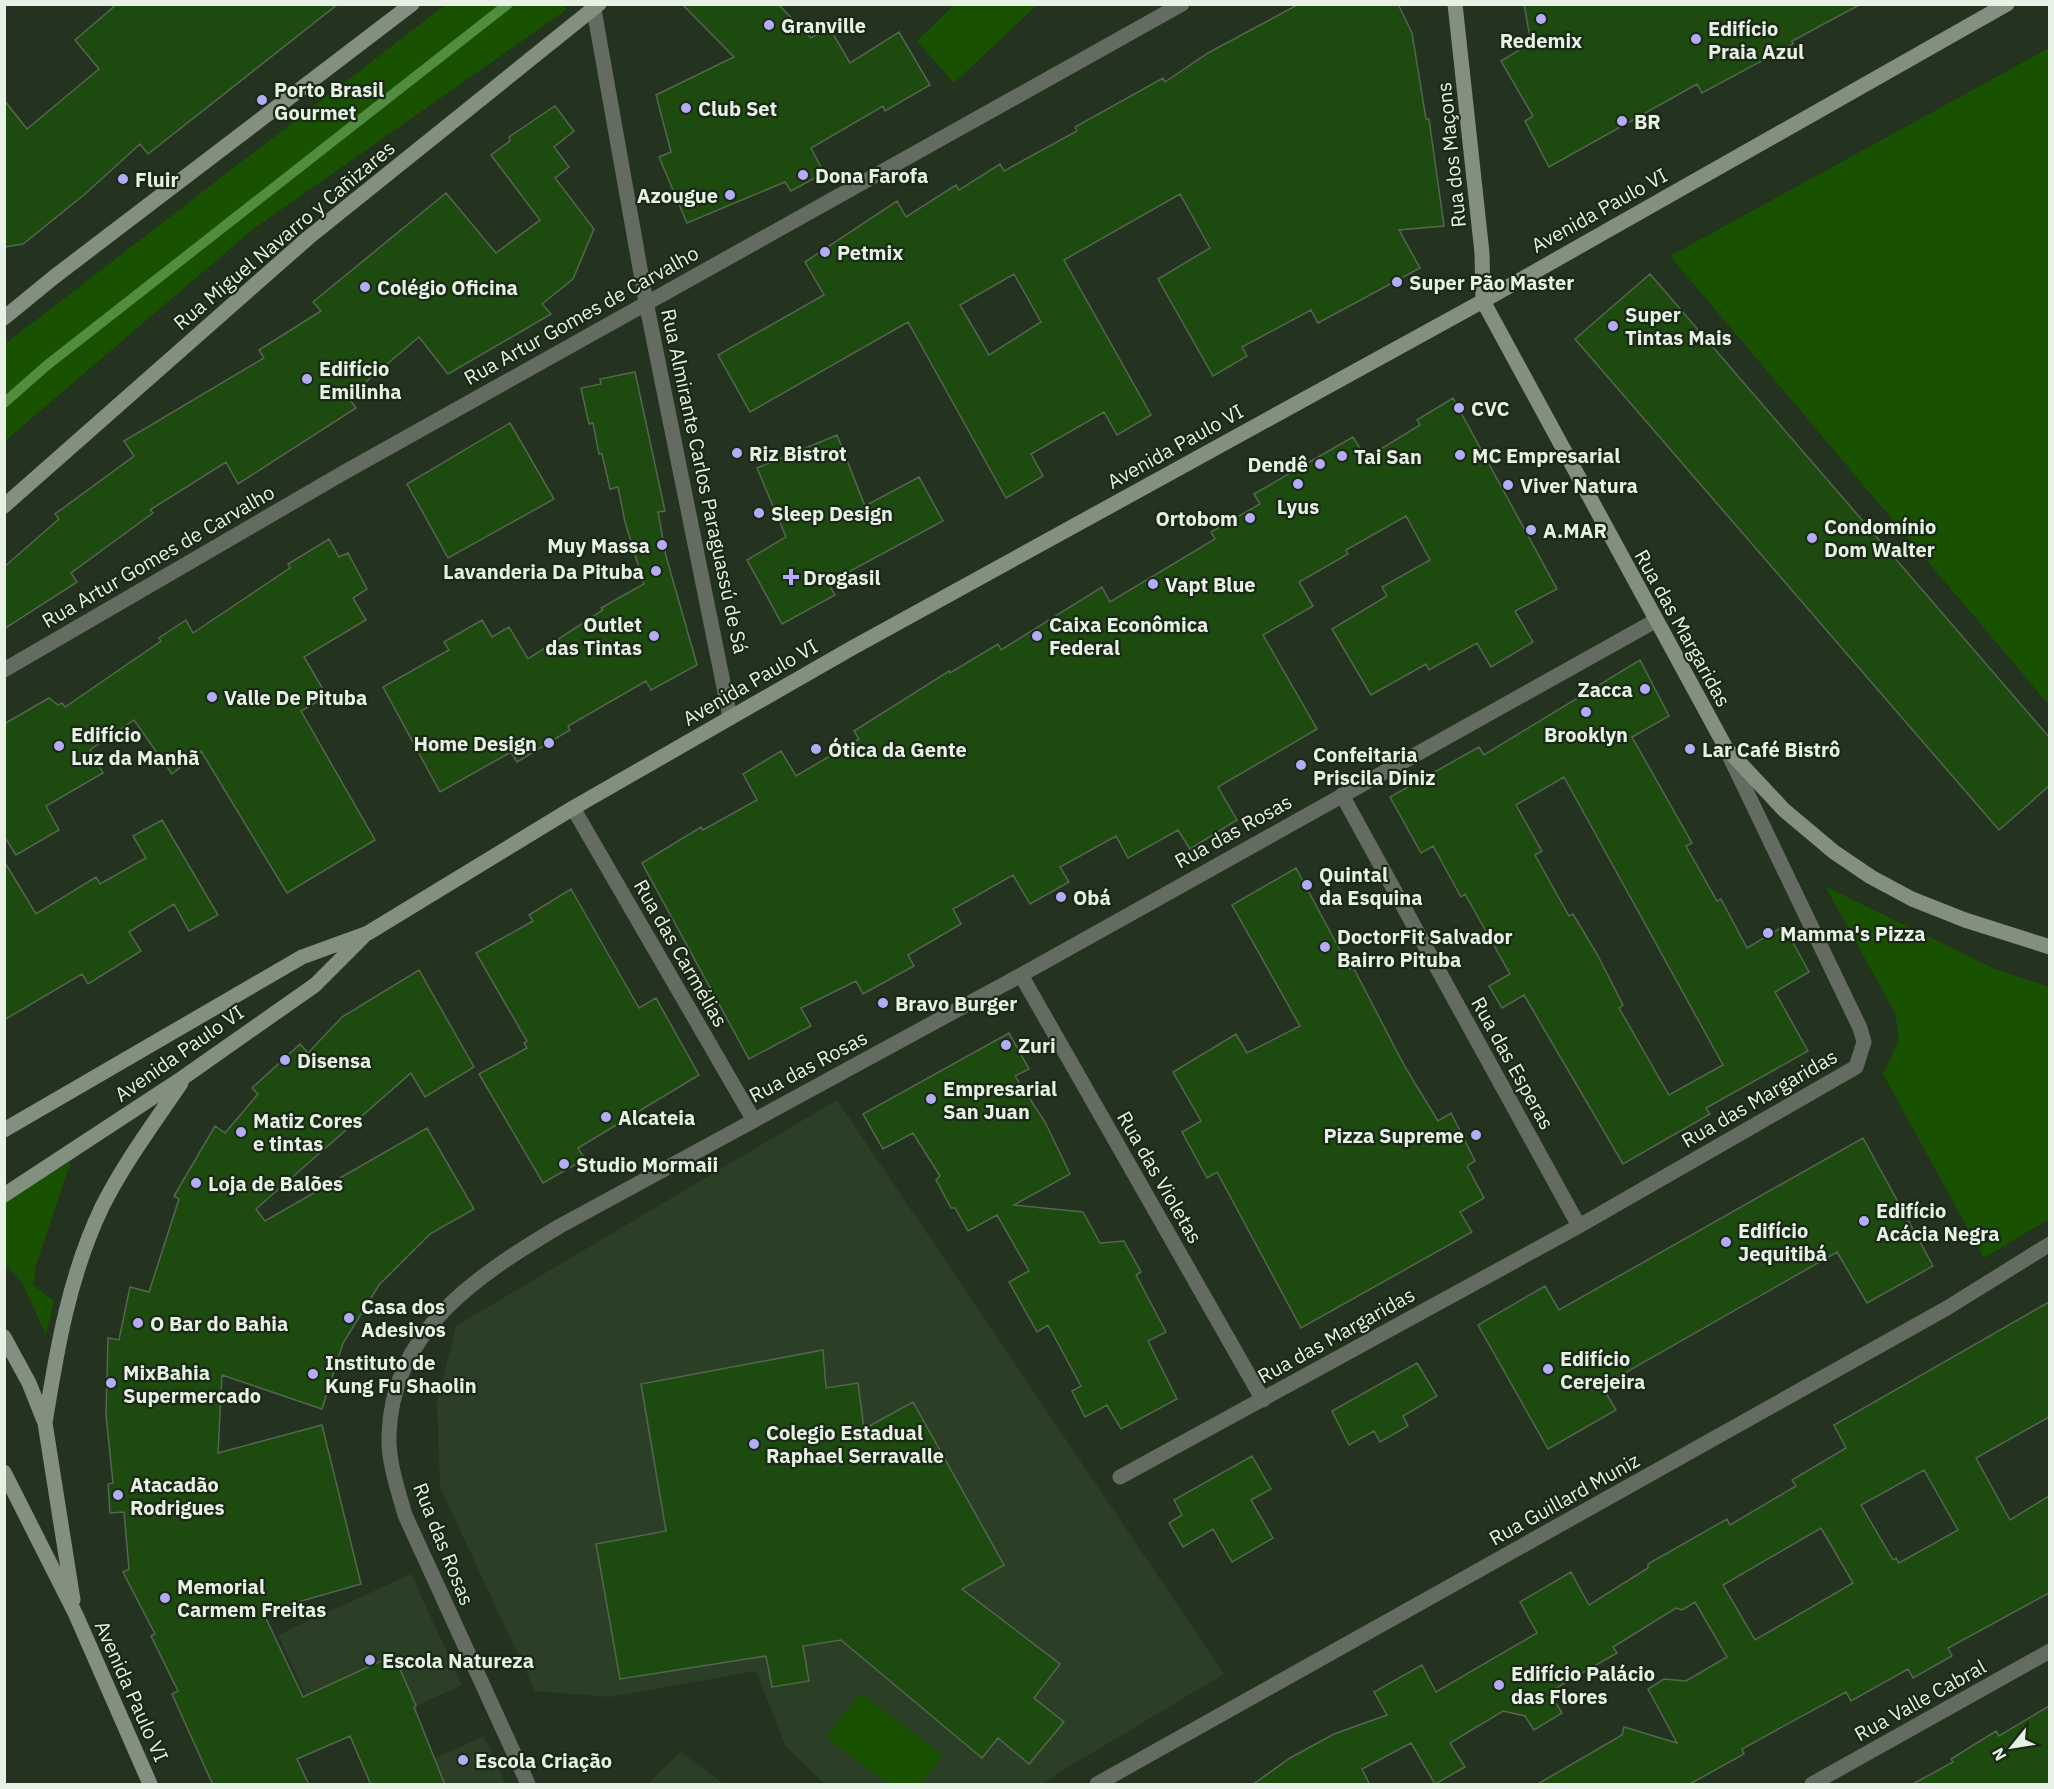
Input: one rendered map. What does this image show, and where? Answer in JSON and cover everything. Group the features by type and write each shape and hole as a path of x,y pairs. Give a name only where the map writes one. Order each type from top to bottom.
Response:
{"main road":[{"path":"4,318 412,4"},
{"name":"Rua dos Maçons","path":"1455,4 1482,253 1483,301"},
{"name":"Avenida Paulo VI","path":"4,1130 302,957 368,933 573,808 730,717 1483,301 2007,4"},
{"name":"Rua Miguel Navarro y Cañizares","path":"4,506 308,237 595,6"},
{"name":"Rua das Margaridas","path":"1483,301 1654,621 1726,748"},
{"path":"1726,748 1784,810 1834,852 1871,878 1912,899 1965,921 2049,947"},
{"name":"Avenida Paulo VI","path":"4,1196 184,1077 315,985 368,933"},
{"path":"45,1424 59,1333 70,1289 102,1207 184,1077"},
{"name":"Avenida Paulo VI","path":"4,1337 29,1383 45,1424 76,1615"},
{"name":"Avenida Paulo VI","path":"4,1472 76,1615 150,1785"}],"street":[{"name":"Rua Artur Gomes de Carvalho","path":"4,670 343,473 1182,4"},
{"name":"Rua Almirante Carlos Paraguassú de Sá","path":"595,6 646,302 730,717"},
{"name":"Rua das Rosas","path":"528,1785 405,1515 393,1469 389,1436 393,1394 406,1363 429,1326 463,1289 507,1257 560,1226 1021,975 1654,621"},
{"name":"Rua das Margaridas","path":"1120,1478 1579,1226 1856,1067 1864,1042 1860,1028 1726,748"},
{"name":"Rua das Esperas","path":"1342,795 1579,1226"},
{"name":"Rua das Carmélias","path":"573,808 753,1119"},
{"name":"Rua das Violetas","path":"1021,975 1263,1400"},
{"name":"Rua Guillard Muniz","path":"1097,1785 1947,1308 2049,1244"},
{"name":"Rua Valle Cabral","path":"1812,1785 2049,1651"}],"shaded area":[{"name":"Colegio Estadual Raphael Serravalle","path":"837,1100 1224,1674 1050,1778 1044,1784 825,1784 786,1747 756,1671 610,1697 535,1691 440,1487 437,1402 456,1326"},
{"name":"Escola Natureza","path":"411,1574 462,1685 329,1746 278,1635"},
{"name":"Escola Criação","path":"484,1736 506,1784 378,1784"},
{"path":"681,1752 724,1784 647,1784"}],"green space":[{"path":"565,4 566,10 252,230 5,441 5,344 445,5"},
{"path":"954,5 1032,5 1035,7 954,83 917,41"},
{"path":"2049,48 2049,705 1670,256"},
{"path":"1825,886 1995,969 2049,987 2049,1219 1984,1258 1883,1074 1899,1040 1895,1013"},
{"path":"71,1161 36,1265 33,1285 54,1301 46,1335 22,1282 5,1264 5,1201"},
{"path":"860,1693 943,1755 921,1784 888,1784 827,1738"}],"building":[{"path":"117,4 338,4 148,154 140,144 85,194 23,244 4,247 4,100 27,129 99,69 75,40"},
{"path":"682,4 778,4 811,38 829,27 850,63 899,32 930,85 885,111 883,106 811,148 824,173 791,191 785,182 687,223 659,157 671,152 656,95 734,57"},
{"path":"1299,4 1398,4 1412,33 1426,119 1429,119 1444,226 1399,230 1420,268 1318,323 1311,310 1242,347 1247,356 1213,376 1158,279 1210,248 1180,194 1064,260 1151,415 1117,435 1104,412 1031,454 1043,476 1006,498 908,322 750,412 718,355 824,295 805,262 897,201 906,217 956,185 959,190 1000,164 1004,171 1077,131 1075,127 1163,78 1165,82 1208,53","holes":["1014,274 1041,322 989,355 960,305"]},
{"path":"1524,4 1861,4 1702,93 1697,84 1549,167 1525,121 1533,116 1501,61 1531,43"},
{"path":"555,106 574,131 554,147 569,167 555,178 594,229 573,279 542,304 551,314 448,374 419,337 348,397 356,408 238,484 226,462 150,510 153,513 71,573 77,582 4,629 4,567 59,519 55,514 134,456 124,441 264,358 259,350 321,311 313,302 446,193 496,253 540,220 491,155 510,141 509,137"},
{"name":"Condomínio Dom Walter","path":"1650,274 2049,737 2049,786 1999,830 1575,339"},
{"path":"635,372 665,511 658,512 666,556 697,665 651,690 646,681 568,726 570,730 517,762 511,752 440,792 383,687 449,650 444,642 482,620 492,637 509,627 528,659 603,610 601,608 644,584 625,522 618,487 610,489 602,454 599,454 593,423 589,424 581,388 601,384 600,379"},
{"path":"1453,398 1557,589 1515,611 1533,642 1491,667 1477,643 1429,670 1426,664 1371,695 1332,629 1387,596 1382,587 1430,560 1406,516 1346,550 1348,554 1299,582 1313,606 1263,635 1317,729 1218,787 1237,820 1190,849 1178,830 1128,858 1116,836 1060,867 1069,882 1030,904 1013,875 953,909 961,924 908,955 914,966 863,994 856,981 801,1008 811,1026 749,1059 642,863 701,827 703,830 757,800 743,774 781,751 796,776 859,739 854,731 949,671 950,673 998,644 1001,650 1102,587 1110,602 1215,539 1211,532 1260,504 1254,494 1299,468 1353,437 1366,458 1420,425 1417,420"},
{"path":"510,423 554,499 448,558 407,484"},
{"path":"837,435 865,506 919,477 943,521 828,583 835,595 782,624 747,560 786,537 757,468"},
{"path":"329,539 339,557 348,553 367,589 353,598 366,620 304,657 327,696 301,711 375,840 287,893 201,751 172,774 134,720 90,750 103,773 46,806 59,830 16,855 4,836 4,724 49,698 58,705 62,703 65,707 161,641 159,638 186,620 193,633 290,568 288,564"},
{"path":"1640,660 1669,716 1632,737 1692,843 1686,846 1717,901 1721,899 1747,948 1784,926 1809,972 1775,992 1808,1051 1706,1108 1710,1114 1623,1164 1524,995 1502,1008 1489,986 1510,974 1465,894 1461,897 1433,846 1421,853 1390,797 1479,747 1484,755","holes":["1564,777 1723,1065 1669,1095 1619,1008 1623,1005 1597,954 1573,914 1569,916 1535,855 1542,851 1516,805"]},
{"path":"162,820 218,915 189,931 174,904 129,932 141,951 88,984 82,974 4,1020 4,861 36,914 96,877 100,884 146,858 133,836"},
{"path":"1296,868 1350,969 1353,967 1405,1067 1438,1121 1451,1113 1475,1161 1467,1166 1484,1198 1460,1212 1472,1232 1301,1328 1217,1172 1207,1178 1182,1132 1201,1121 1173,1072 1236,1034 1247,1053 1300,1026 1232,905"},
{"path":"571,889 639,1008 656,998 699,1075 578,1148 585,1159 543,1183 479,1074 527,1048 524,1043 527,1041 476,953 533,921 529,915"},
{"path":"419,970 474,1067 425,1097 411,1073 256,1209 265,1221 427,1128 474,1209 430,1234 379,1285 343,1343 322,1409 222,1375 218,1453 322,1425 361,1584 263,1612 303,1697 394,1655 416,1706 414,1707 445,1785 371,1785 350,1736 297,1759 309,1785 213,1785 172,1694 178,1691 151,1636 155,1634 123,1572 129,1569 124,1512 110,1513 108,1484 113,1483 106,1415 108,1338 119,1340 130,1287 149,1292 179,1199 174,1196 215,1126 225,1133 258,1094 252,1088 300,1044 308,1053 342,1017"},
{"path":"1009,1033 1029,1069 1015,1076 1045,1122 1070,1174 1014,1205 1083,1212 1100,1243 1124,1241 1141,1272 1136,1275 1166,1332 1148,1341 1177,1399 1121,1429 1107,1405 1085,1417 1072,1391 1081,1386 1048,1325 1037,1332 1009,1282 1029,1271 997,1215 968,1231 955,1208 951,1208 936,1180 940,1176 913,1133 883,1149 863,1114"},
{"path":"1863,1138 1933,1266 1867,1303 1837,1252 1602,1386 1616,1410 1548,1449 1478,1325 1545,1286 1559,1310"},
{"path":"2049,1302 2049,1417 1976,1458 2010,1520 2049,1496 2049,1593 1948,1648 1952,1656 1913,1678 1908,1669 1851,1701 1846,1692 1742,1749 1744,1754 1688,1785 1536,1785 1622,1735 1624,1727 1677,1743 1648,1689 1664,1679 1686,1681 1727,1657 1695,1602 1682,1610 1676,1608 1613,1647 1617,1653 1549,1692 1562,1713 1534,1730 1525,1716 1503,1711 1450,1743 1465,1767 1435,1784 1411,1743 1362,1769 1370,1785 1252,1785 1290,1758 1334,1734 1387,1715 1374,1692 1422,1665 1436,1692 1537,1633 1520,1602 1571,1572 1589,1605 1648,1568 1648,1564 1727,1519 1730,1525 1796,1486 1792,1480 1846,1448 1834,1425","holes":["1924,1470 1958,1530 1899,1563 1896,1558 1893,1560 1861,1505","1821,1528 1853,1583 1755,1640 1723,1585"]},
{"path":"823,1350 826,1388 858,1383 864,1429 913,1402 1004,1565 962,1589 1060,1664 1034,1698 1064,1722 1029,1764 998,1738 982,1758 841,1640 803,1646 809,1681 772,1687 766,1656 620,1679 596,1544 666,1531 641,1384"},
{"path":"1417,1363 1437,1396 1403,1416 1408,1426 1380,1442 1374,1431 1349,1445 1332,1411"},
{"path":"1252,1456 1271,1489 1251,1500 1273,1538 1232,1562 1213,1529 1183,1547 1169,1523 1182,1515 1174,1500"},
{"path":"2049,1706 2049,1785 1911,1785 1953,1762 1951,1759 1996,1731 1999,1736"}],"waterway":[{"path":"4,403 46,366 508,4"}],"place":[{"name":"Redemix","path":"1541,19"},
{"name":"Granville","path":"769,25"},
{"name":"Edifício Praia Azul","path":"1696,39"},
{"name":"Porto Brasil Gourmet","path":"262,100"},
{"name":"Club Set","path":"686,108"},
{"name":"BR","path":"1622,121"},
{"name":"Dona Farofa","path":"803,175"},
{"name":"Fluir","path":"123,179"},
{"name":"Azougue","path":"730,195"},
{"name":"Petmix","path":"825,252"},
{"name":"Super Pão Master","path":"1397,282"},
{"name":"Colégio Oficina","path":"365,287"},
{"name":"Super Tintas Mais","path":"1613,326"},
{"name":"Edifício Emilinha","path":"307,379"},
{"name":"CVC","path":"1459,408"},
{"name":"Riz Bistrot","path":"737,453"},
{"name":"MC Empresarial","path":"1460,455"},
{"name":"Tai San","path":"1342,456"},
{"name":"Dendê","path":"1320,464"},
{"name":"Lyus","path":"1298,484"},
{"name":"Viver Natura","path":"1508,485"},
{"name":"Sleep Design","path":"759,513"},
{"name":"Ortobom","path":"1250,518"},
{"name":"A.MAR","path":"1531,530"},
{"name":"Condomínio Dom Walter","path":"1812,538"},
{"name":"Muy Massa","path":"662,545"},
{"name":"Lavanderia Da Pituba","path":"656,571"},
{"name":"Drogasil","path":"791,577"},
{"name":"Vapt Blue","path":"1153,584"},
{"name":"Outlet das Tintas","path":"654,636"},
{"name":"Caixa Econômica Federal","path":"1037,636"},
{"name":"Zacca","path":"1645,689"},
{"name":"Valle De Pituba","path":"212,697"},
{"name":"Brooklyn","path":"1586,712"},
{"name":"Home Design","path":"549,743"},
{"name":"Edifício Luz da Manhã","path":"59,746"},
{"name":"Ótica da Gente","path":"816,749"},
{"name":"Lar Café Bistrô","path":"1690,749"},
{"name":"Confeitaria Priscila Diniz","path":"1301,765"},
{"name":"Quintal da Esquina","path":"1307,885"},
{"name":"Obá","path":"1061,897"},
{"name":"Mamma's Pizza","path":"1768,933"},
{"name":"DoctorFit Salvador Bairro Pituba","path":"1325,947"},
{"name":"Bravo Burger","path":"883,1003"},
{"name":"Zuri","path":"1006,1045"},
{"name":"Disensa","path":"285,1060"},
{"name":"Empresarial San Juan","path":"931,1099"},
{"name":"Alcateia","path":"606,1117"},
{"name":"Matiz Cores e tintas","path":"241,1132"},
{"name":"Pizza Supreme","path":"1476,1135"},
{"name":"Studio Mormaii","path":"564,1164"},
{"name":"Loja de Balões","path":"196,1183"},
{"name":"Edifício Acácia Negra","path":"1864,1221"},
{"name":"Edifício Jequitibá","path":"1726,1242"},
{"name":"Casa dos Adesivos","path":"349,1318"},
{"name":"O Bar do Bahia","path":"138,1323"},
{"name":"Edifício Cerejeira","path":"1548,1369"},
{"name":"Instituto de Kung Fu Shaolin","path":"313,1374"},
{"name":"MixBahia Supermercado","path":"111,1383"},
{"name":"Colegio Estadual Raphael Serravalle","path":"754,1444"},
{"name":"Atacadão Rodrigues","path":"118,1495"},
{"name":"Memorial Carmem Freitas","path":"165,1598"},
{"name":"Escola Natureza","path":"370,1660"},
{"name":"Edifício Palácio das Flores","path":"1499,1685"},
{"name":"Escola Criação","path":"463,1760"}]}
